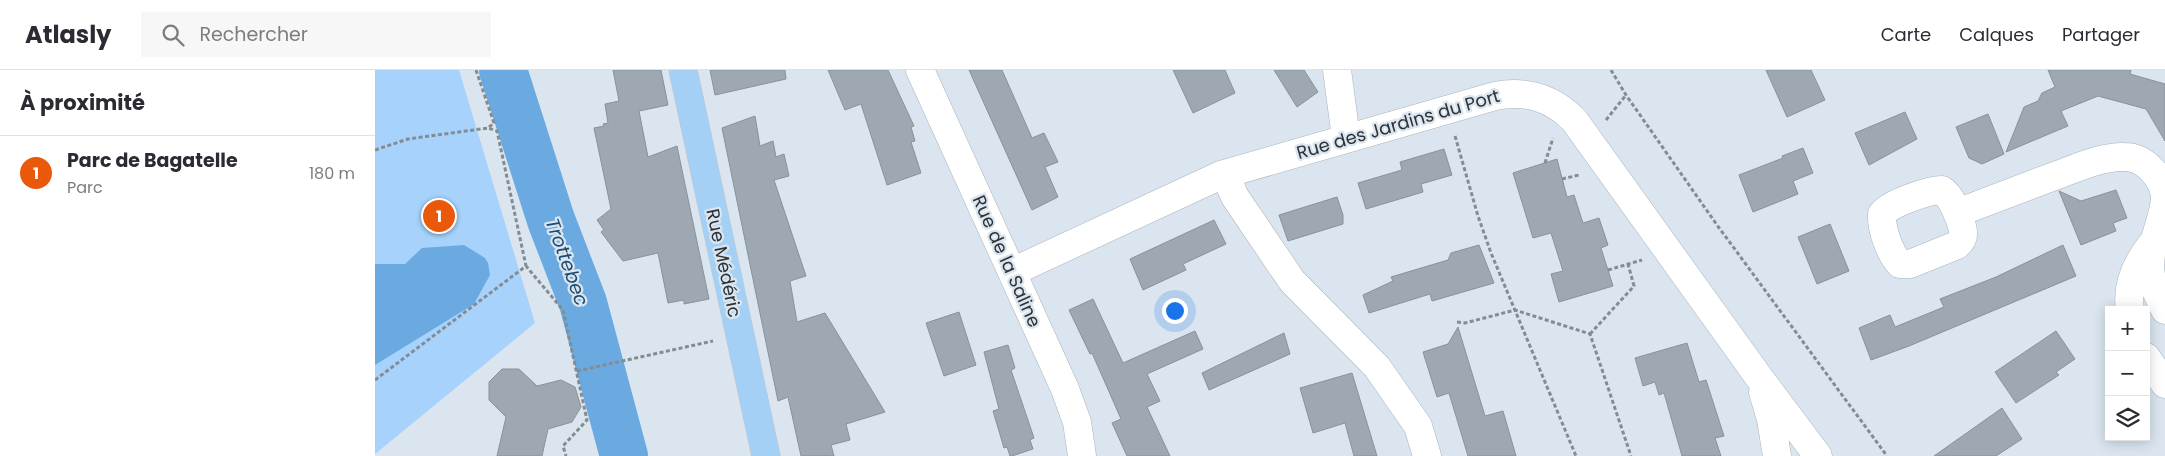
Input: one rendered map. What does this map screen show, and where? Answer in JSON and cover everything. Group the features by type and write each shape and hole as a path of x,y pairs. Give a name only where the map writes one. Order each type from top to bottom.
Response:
{"main road":[{"name":"Rue Médéric","path":"683,70 766,456"}],"street":[{"name":"Rue de la Saline","path":"920,70 1065,389 1077,422 1083,456"},
{"path":"1337,70 1347,138"},
{"name":"Rue des Jardins du Port","path":"1013,272 1225,174 1447,109 1511,93 1541,97 1563,109 1574,120 1758,376 1818,456"},
{"path":"1957,213 2091,163 2124,156 2132,157 2150,168 2157,175 2165,196 2155,240 2151,274 2165,310"},
{"path":"1225,174 1235,197 1292,281 1377,367 1419,426 1427,456"},
{"path":"2130,306 2131,281 2141,257 2155,240"},
{"path":"2150,363 2165,384"},
{"name":"Rue des Jardins du Port","path":"1758,376 1771,419 1777,456"}],"path":[{"path":"375,150 409,139 488,128 494,123 476,70"},
{"path":"1611,70 1626,95 1717,225 1887,456"},
{"path":"1447,109 1478,216 1576,456"},
{"path":"488,128 497,132 526,266 563,310 587,420 563,446 565,456"},
{"path":"1590,334 1633,286 1627,264"},
{"path":"375,380 526,266"},
{"path":"1457,322 1465,324 1515,310 1590,334"},
{"path":"1590,334 1631,456"},
{"path":"577,371 719,340"}],"shaded area":[{"path":"375,70 459,70 535,323 375,454"},
{"path":"464,245 485,258 488,263 490,275 474,304 375,365 375,264 405,264 422,248"}],"building":[{"path":"613,70 661,70 668,105 639,111 648,157 677,146 709,299 684,304 684,300 668,303 658,253 623,261 601,232 604,230 597,220 611,209 594,128 608,123 605,104 619,101"},
{"path":"710,70 785,70 786,79 715,95"},
{"path":"828,70 888,70 914,126 911,127 915,141 911,142 921,173 887,185 861,104 845,110"},
{"path":"969,70 1002,70 1032,138 1044,133 1058,162 1045,167 1058,197 1032,210"},
{"path":"1173,70 1225,70 1235,93 1193,113"},
{"path":"1274,70 1304,70 1318,92 1297,107"},
{"path":"1766,70 1811,70 1825,100 1787,117"},
{"path":"2048,70 2131,70 2130,74 2165,84 2165,141 2146,109 2098,96 2061,111 2068,126 2006,152 2024,107 2038,101 2042,93 2055,87"},
{"path":"1905,112 1917,139 1869,165 1855,133"},
{"path":"1988,114 2004,154 1982,164 1969,158 1956,127"},
{"path":"755,116 760,146 773,141 776,157 784,154 789,176 774,180 806,276 790,281 797,322 825,313 885,412 846,424 850,440 831,445 834,456 801,456 788,397 778,401 722,128"},
{"path":"1803,148 1813,173 1793,181 1798,194 1753,212 1739,175"},
{"path":"1444,149 1452,175 1421,184 1423,192 1366,209 1358,183 1402,170 1400,162"},
{"path":"1557,159 1567,197 1574,195 1583,223 1599,218 1608,245 1601,248 1613,286 1559,302 1551,274 1563,271 1551,233 1533,238 1513,173"},
{"path":"2116,190 2127,218 2113,223 2116,231 2081,245 2059,191 2081,201"},
{"path":"1337,197 1343,215 1343,224 1288,241 1279,215"},
{"path":"1214,220 1226,244 1183,264 1186,270 1143,290 1130,259"},
{"path":"1830,224 1849,271 1817,284 1798,237"},
{"path":"1479,245 1494,283 1432,301 1430,294 1369,313 1363,295 1393,281 1391,277 1448,260 1451,253"},
{"path":"2063,245 2076,276 1871,360 1859,328 1890,315 1895,327 1944,307 1940,299 1996,277"},
{"path":"1093,299 1123,363 1195,331 1203,349 1147,374 1160,401 1147,407 1170,456 1127,456 1112,423 1121,419 1092,353 1090,354 1069,310"},
{"path":"959,312 976,365 944,376 926,323"},
{"path":"1458,327 1485,416 1503,411 1516,456 1468,456 1449,393 1437,397 1423,352 1448,344"},
{"path":"2056,331 2075,359 2056,372 2059,375 2016,403 1995,372"},
{"path":"1284,333 1290,354 1209,390 1202,373"},
{"path":"1687,343 1699,382 1706,380 1724,436 1715,438 1721,456 1682,456 1664,393 1659,395 1655,382 1643,386 1635,358"},
{"path":"1008,345 1015,368 1011,370 1034,438 1030,440 1033,449 1012,456 1010,456 1007,447 1004,448 993,411 999,409 984,352"},
{"path":"502,369 519,369 537,386 561,380 575,387 581,407 572,422 548,429 542,456 497,456 506,417 489,400 489,382"},
{"path":"1352,373 1377,456 1354,456 1345,423 1313,433 1300,388"},
{"path":"2002,408 2022,439 1996,456 1934,456"}],"waterway":[{"name":"Trottebec","path":"503,70 551,220 583,303 624,456"}],"place":[{"name":"Parc de Bagatelle","path":"439,216"}]}
